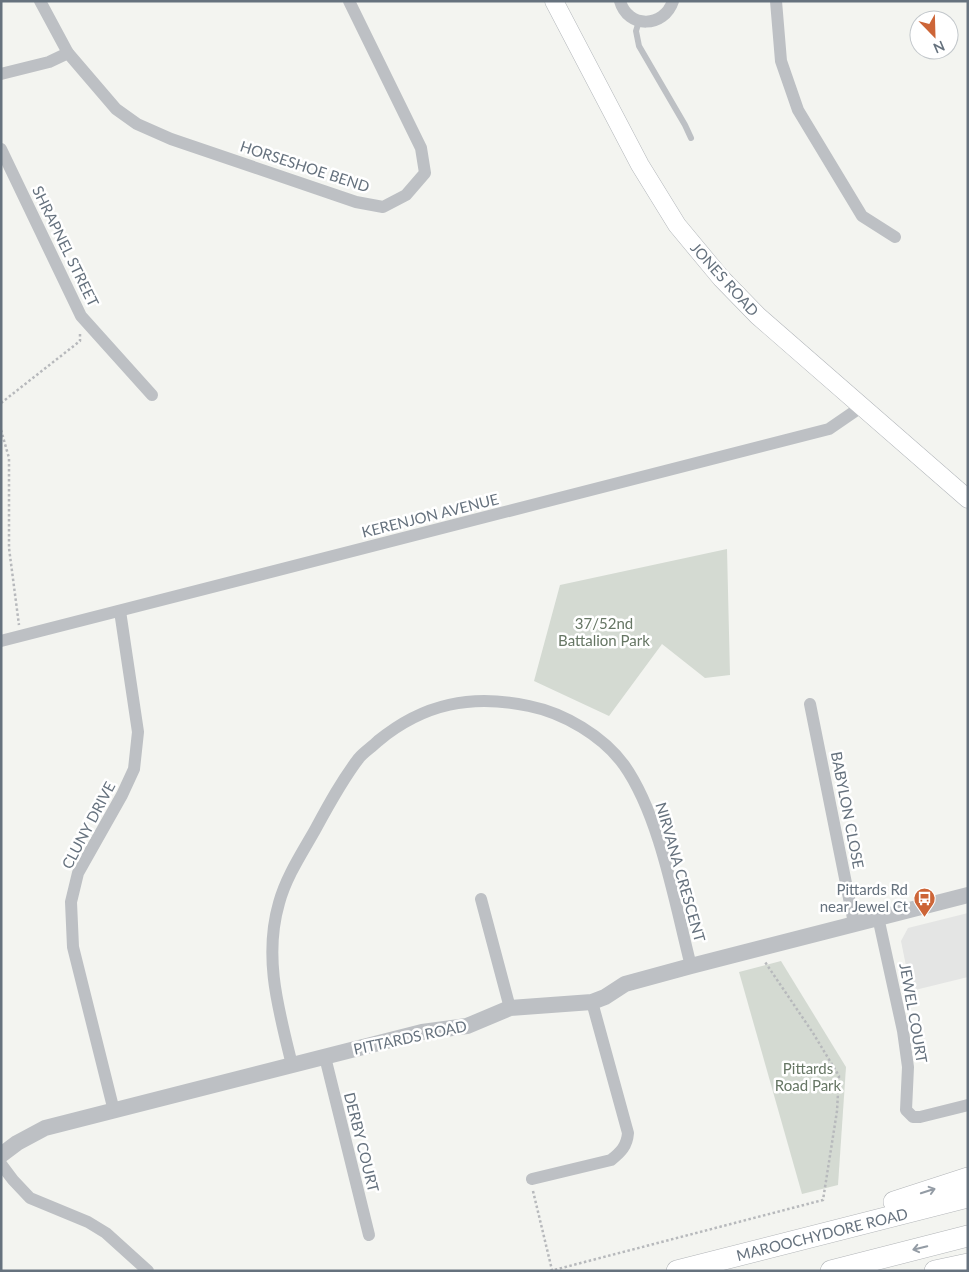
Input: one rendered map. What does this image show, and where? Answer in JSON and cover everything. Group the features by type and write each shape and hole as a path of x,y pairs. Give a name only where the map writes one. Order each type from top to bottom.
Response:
{"highway":[{"path":"853,1226 873,1209 968,1178"},
{"name":"MAROOCHYDORE ROAD","path":"677,1271 968,1197"},
{"path":"831,1271 968,1236"},
{"path":"935,1271 968,1264"}],"main road":[{"name":"JONES ROAD","path":"554,1 640,165 677,225 721,278 758,316 968,500"}],"street":[{"name":"HORSESHOE BEND","path":"40,1 68,53 116,108 137,124 171,139 356,202 383,207 406,195 425,173 421,148 348,1"},
{"path":"620,1 626,15 639,21 653,21 661,18 671,8 673,1"},
{"path":"776,1 781,61 798,110 862,216 895,237"},
{"path":"1,74 49,62 68,53"},
{"name":"SHRAPNEL STREET","path":"2,153 81,316 152,395"},
{"name":"KERENJON AVENUE","path":"1,641 829,429 861,407"},
{"name":"CLUNY DRIVE","path":"114,1110 73,947 71,902 78,873 122,795 134,769 138,732 120,611"},
{"name":"NIRVANA CRESCENT","path":"292,1066 272,978 272,941 279,902 295,866 326,810 360,757 391,730 426,712 459,702 499,700 542,708 582,727 623,764 641,794 653,822 691,966"},
{"name":"BABYLON CLOSE","path":"810,704 854,923"},
{"name":"PITTARDS ROAD","path":"1,1156 17,1143 45,1128 422,1032 468,1026 510,1008 592,1002 605,997 625,984 854,923 968,895"},
{"path":"481,899 510,1008"},
{"name":"JEWEL COURT","path":"878,917 904,1031 908,1067 906,1110 913,1117 920,1117 968,1105"},
{"path":"532,1179 611,1160 622,1152 627,1141 628,1133 592,1002"},
{"name":"DERBY COURT","path":"325,1056 369,1234"},
{"path":"1,1164 12,1180 30,1198 67,1211 106,1233 148,1271"}],"lane":[{"path":"639,21 636,31 639,46 691,138"}],"path":[{"path":"1,403 80,341 81,316"},
{"path":"1,430 9,458 9,548 20,636"},
{"path":"532,1179 534,1198 551,1270 824,1200 837,1111 839,1076 813,1033 765,962"}],"shaded area":[{"path":"968,913 968,977 911,991 901,941 908,928"}],"green space":[{"name":"37/52nd Battalion Park","path":"727,549 730,675 705,678 662,644 609,716 534,681 560,585"},
{"name":"Pittards Road Park","path":"781,961 846,1067 838,1185 802,1194 739,972"}],"place":[{"name":"Pittards Rd near Jewel Ct","path":"924,917"}]}
